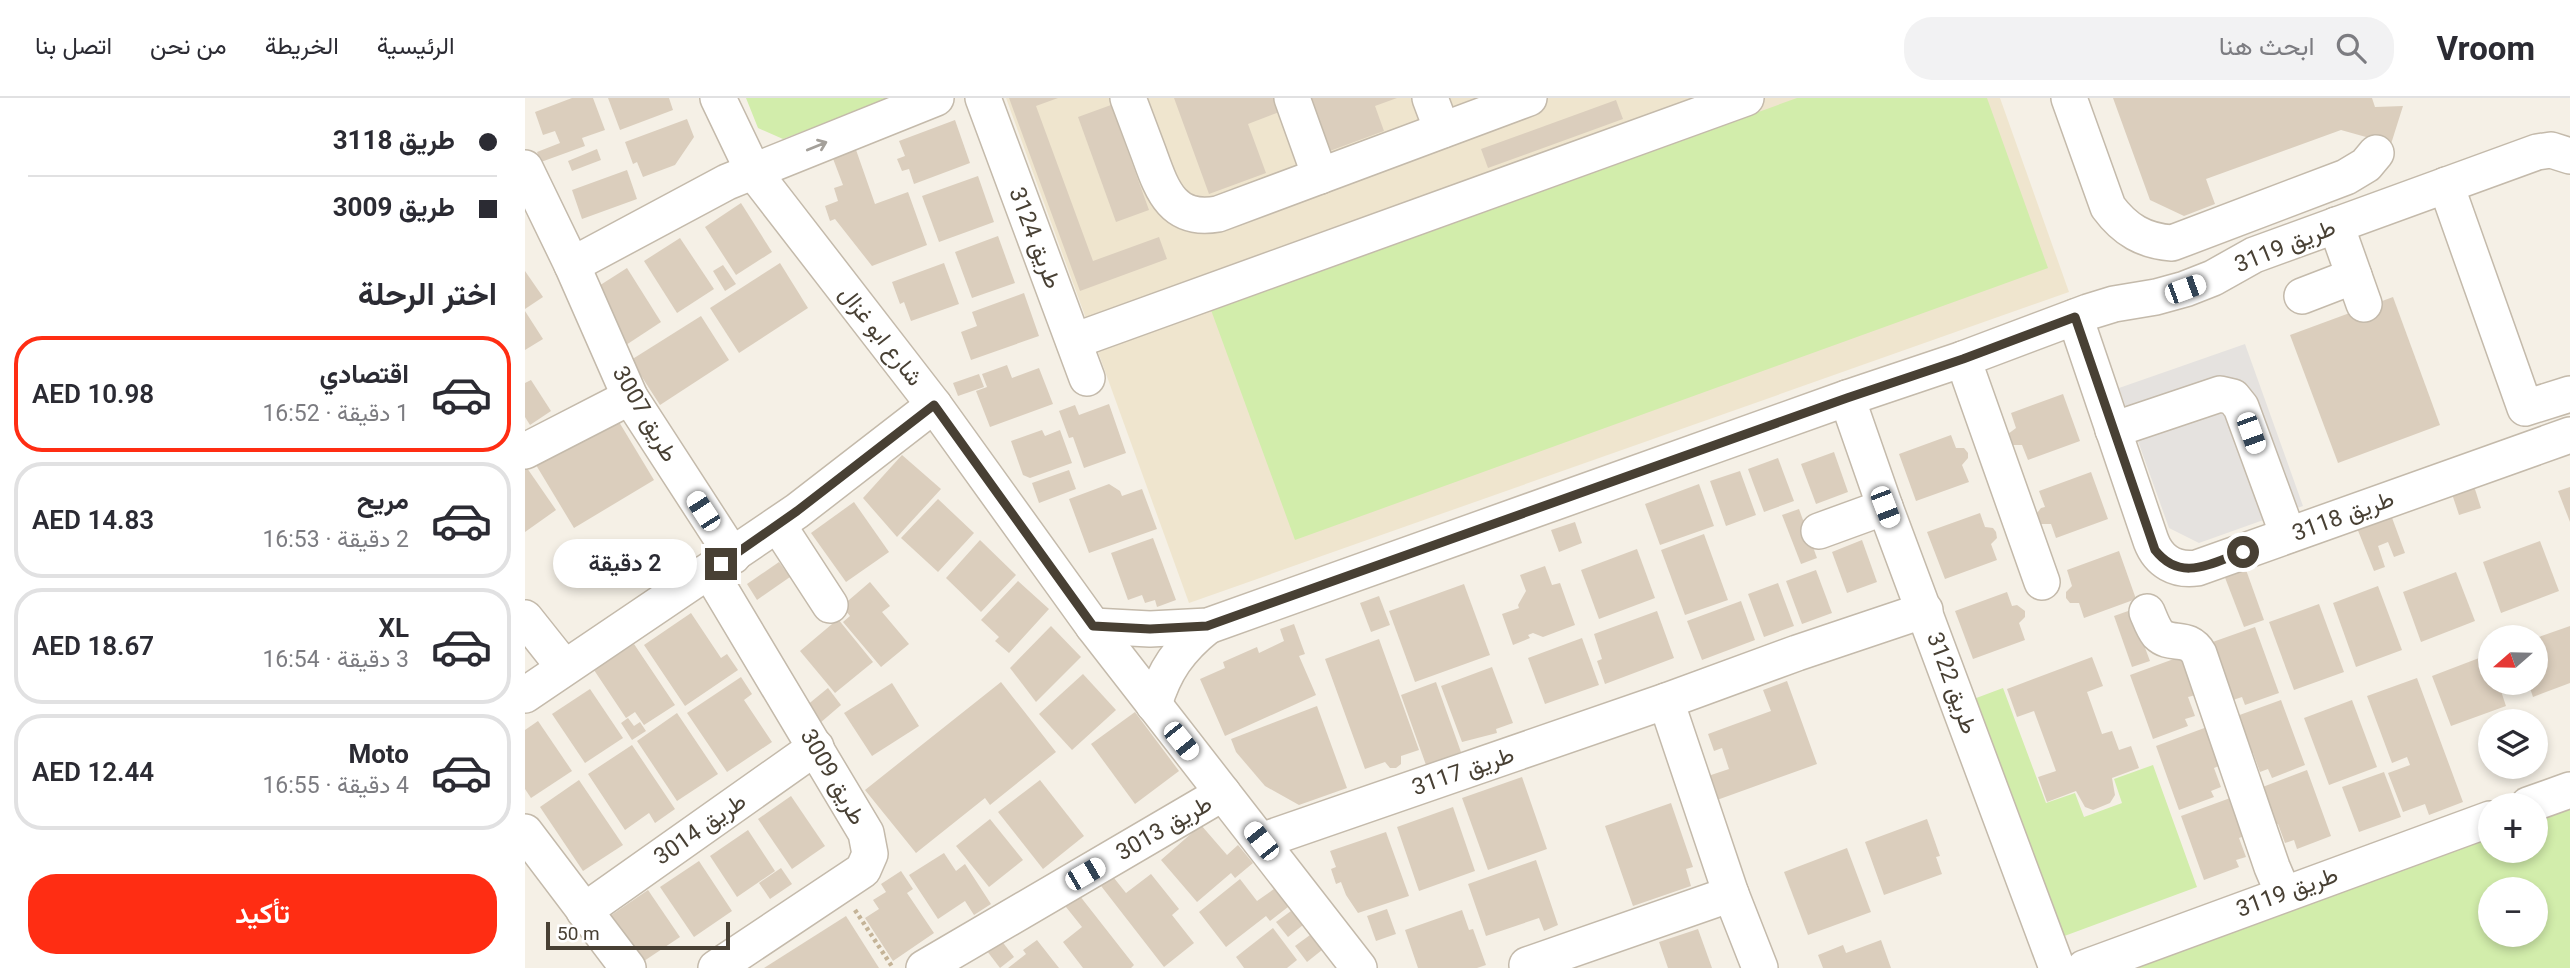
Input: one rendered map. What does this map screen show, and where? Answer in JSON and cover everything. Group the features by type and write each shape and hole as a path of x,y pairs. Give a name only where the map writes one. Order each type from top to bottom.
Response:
{"street":[{"name":"شارع ابو غزال","path":"718,98 753,171 934,405 1093,626 1359,968"},
{"path":"572,265 697,196 936,98"},
{"name":"طريق 3124","path":"983,98 1087,378"},
{"path":"1128,98 1163,191 1169,200 1186,212 1207,216 1529,98"},
{"path":"1291,98 1320,176"},
{"path":"1430,98 1442,130"},
{"path":"1074,341 1746,98"},
{"path":"2069,98 2108,207 2136,234 2160,242 2172,243 2346,177 2366,165 2376,153"},
{"name":"طريق 3119","path":"1207,626 2075,317 2114,304 2185,289 2206,281 2254,255 2537,152 2551,150 2570,156"},
{"name":"طريق 3007","path":"525,168 572,265 630,397 721,564"},
{"path":"2446,186 2525,408 2570,394"},
{"path":"2302,296 2359,290 2336,225"},
{"name":"طريق 3118","path":"2075,317 2151,541 2155,550 2169,564 2187,569 2197,568 2570,435"},
{"path":"1963,359 2042,582"},
{"path":"2113,430 2220,394 2233,397 2241,407 2288,535"},
{"path":"525,451 630,397"},
{"name":"طريق 3122","path":"1847,398 2057,968"},
{"path":"525,695 778,525 934,405"},
{"path":"1819,531 1885,507"},
{"path":"778,525 830,604"},
{"name":"طريق 3009","path":"716,968 863,870 870,854 866,834 816,747 721,564"},
{"name":"طريق 3117","path":"1261,841 1925,610"},
{"path":"2147,612 2155,630 2161,636 2187,642 2199,654 2283,893"},
{"path":"525,618 564,667"},
{"path":"1093,626 1150,629 1207,626"},
{"path":"1154,705 1172,660 1188,641 1207,626"},
{"path":"1666,701 1731,894 1760,968"},
{"name":"طريق 3014","path":"584,911 816,747"},
{"path":"2548,798 2570,790"},
{"name":"طريق 3013","path":"924,968 1223,793"},
{"name":"طريق 3119","path":"2084,968 2478,823"},
{"path":"525,832 628,968"},
{"path":"1527,965 1731,894"}],"path":[{"path":"840,886 893,968"}],"shaded area":[{"path":"1006,98 2000,98 2069,292 1189,603"},
{"path":"2245,344 2303,506 2199,543 2169,528 2119,388"}],"green space":[{"path":"746,98 891,98 783,139 758,128"},
{"path":"1797,98 1987,98 2048,268 1295,540 1211,310"},
{"path":"2003,688 2046,803 2075,793 2084,817 2122,803 2114,779 2153,765 2197,887 2059,938 1971,700"},
{"path":"2570,809 2570,968 2122,968 2478,841 2478,863 2548,863 2548,817"}],"building":[{"path":"572,98 593,98 605,130 582,138 585,146 541,162 537,152 560,143 555,131 543,135 535,112"},
{"path":"608,98 669,98 673,110 620,130"},
{"path":"1009,98 1058,98 1036,106 1093,261 1159,237 1167,259 1080,291"},
{"path":"1174,98 1277,98 1282,111 1248,124 1266,173 1209,194"},
{"path":"1307,98 1397,98 1375,106 1384,131 1327,152"},
{"path":"2113,98 2372,98 2375,107 2403,106 2391,144 2341,130 2206,179 2215,204 2184,216 2150,200"},
{"path":"1616,100 1623,119 1488,168 1481,149"},
{"path":"1111,105 1149,210 1116,222 1078,117"},
{"path":"687,119 694,137 675,165 643,177 637,162 633,164 625,142"},
{"path":"955,120 970,163 914,184 909,169 902,171 897,159 905,156 899,141"},
{"path":"855,147 875,204 908,192 927,245 872,266 835,219 830,221 825,206 838,201 834,188 843,185 832,156"},
{"path":"597,149 601,160 572,171 568,161"},
{"path":"627,170 637,199 582,219 572,190"},
{"path":"978,176 994,222 939,242 922,196"},
{"path":"741,203 772,252 736,275 705,227"},
{"path":"998,236 1015,283 972,298 955,252"},
{"path":"680,238 714,289 677,313 644,261"},
{"path":"780,263 808,308 739,353 710,308"},
{"path":"944,263 959,304 911,321 904,302 900,304 892,282"},
{"path":"723,265 736,284 725,291 713,271"},
{"path":"627,268 661,322 626,345 591,291"},
{"path":"525,271 543,297 525,309"},
{"path":"1024,293 1039,336 971,360 961,332 977,326 972,312"},
{"path":"2393,297 2440,425 2338,463 2290,335"},
{"path":"525,311 543,339 525,350"},
{"path":"701,316 729,360 660,405 631,360"},
{"path":"1007,365 1012,378 1039,368 1053,404 990,427 976,391 987,387 982,374"},
{"path":"979,374 984,387 958,396 953,383"},
{"path":"531,380 551,411 530,425 525,417 525,383"},
{"path":"2063,394 2080,441 2028,460 2022,445 2012,445 2008,440 2008,434 2016,428 2011,413"},
{"path":"1109,404 1126,453 1084,468 1073,437 1069,438 1059,411 1075,405 1079,415"},
{"path":"613,412 654,480 574,528 533,460"},
{"path":"1042,430 1045,436 1060,430 1072,463 1030,478 1023,475 1011,441"},
{"path":"1951,435 1956,448 1964,448 1968,453 1968,458 1962,465 1969,482 1916,501 1899,454"},
{"path":"1834,452 1848,492 1816,504 1801,464"},
{"path":"902,455 941,489 897,537 863,498"},
{"path":"1778,458 1794,501 1764,512 1748,469"},
{"path":"527,468 556,510 525,532 525,470"},
{"path":"1069,470 1076,489 1039,503 1032,483"},
{"path":"1740,471 1756,515 1726,526 1710,481"},
{"path":"2091,472 2108,519 2056,538 2051,524 2041,524 2037,519 2037,513 2045,507 2039,491"},
{"path":"1109,484 1120,491 1122,496 1142,489 1157,529 1089,553 1069,499"},
{"path":"1699,484 1714,526 1660,545 1645,504"},
{"path":"2474,486 2481,508 2459,515 2452,494"},
{"path":"2570,487 2570,522 2558,491"},
{"path":"938,499 974,533 938,572 901,538"},
{"path":"854,502 889,552 846,582 811,533"},
{"path":"1799,509 1817,558 1801,564 1782,515"},
{"path":"1980,513 1985,527 1993,528 1996,532 1997,538 1991,544 1997,560 1945,579 1927,532"},
{"path":"2391,515 2405,553 2394,557 2388,542 2378,546 2385,567 2374,571 2357,528"},
{"path":"1575,522 1582,543 1559,552 1551,530"},
{"path":"1704,534 1728,600 1685,615 1661,550"},
{"path":"1153,538 1176,600 1157,607 1155,600 1145,603 1142,595 1128,600 1111,553"},
{"path":"980,540 1016,575 981,612 946,578"},
{"path":"1862,540 1877,582 1847,593 1832,552"},
{"path":"2540,541 2559,591 2501,613 2483,562"},
{"path":"1637,549 1655,598 1599,619 1581,570"},
{"path":"2119,551 2136,599 2084,618 2079,603 2070,603 2066,598 2066,592 2072,586 2067,570"},
{"path":"779,562 790,577 757,600 747,584"},
{"path":"1545,566 1552,585 1560,583 1575,625 1543,637 1533,633 1528,635 1530,638 1513,645 1502,614 1519,608 1526,591 1520,575"},
{"path":"2245,567 2264,620 2244,627 2224,575"},
{"path":"1816,570 1832,613 1802,624 1786,581"},
{"path":"2456,572 2475,621 2421,642 2403,592"},
{"path":"1018,581 1049,609 1009,653 995,641 999,637 981,620"},
{"path":"870,582 890,606 882,612 909,644 881,667 843,622 850,616 842,606"},
{"path":"1778,583 1794,626 1764,637 1748,594"},
{"path":"1464,584 1490,655 1415,682 1389,611"},
{"path":"2378,586 2402,650 2356,667 2333,603"},
{"path":"2007,592 2012,606 2017,605 2025,611 2025,617 2019,623 2025,640 1973,659 1955,611"},
{"path":"1379,596 1390,625 1371,632 1360,603"},
{"path":"1741,601 1755,640 1702,660 1687,621"},
{"path":"2319,604 2344,672 2294,690 2269,622"},
{"path":"2131,610 2150,661 2132,667 2114,616"},
{"path":"1657,611 1674,658 1605,684 1597,661 1602,659 1594,634"},
{"path":"691,613 721,658 727,654 738,670 685,706 644,645"},
{"path":"838,619 873,662 835,693 800,651"},
{"path":"1294,624 1305,654 1299,656 1316,695 1225,736 1200,679 1225,668 1223,662 1257,647 1259,653 1284,641 1280,629"},
{"path":"1051,626 1081,657 1036,702 1010,668"},
{"path":"2570,626 2570,683 2548,691 2548,634"},
{"path":"2255,627 2279,693 2245,705 2242,697 2233,700 2207,644"},
{"path":"1582,638 1599,685 1545,704 1528,658"},
{"path":"1379,639 1419,750 1401,756 1401,764 1396,768 1390,768 1385,762 1365,769 1325,659"},
{"path":"634,644 675,705 644,725 635,712 626,718 594,670"},
{"path":"2182,656 2196,695 2188,697 2195,716 2185,719 2188,726 2153,739 2130,675"},
{"path":"2092,657 2103,686 2087,692 2102,734 2112,731 2119,750 2131,746 2139,768 2112,778 2115,795 2110,803 2093,810 2085,807 2076,791 2047,802 2038,777 2056,771 2034,711 2017,717 2007,689"},
{"path":"2478,658 2478,695 2502,695 2506,706 2498,709 2478,709 2478,716 2451,726 2432,676"},
{"path":"1492,667 1513,723 1496,729 1497,733 1462,742 1441,686"},
{"path":"1083,674 1116,710 1072,750 1039,714"},
{"path":"741,677 752,694 744,700 772,742 727,772 687,713"},
{"path":"2417,678 2463,802 2429,815 2425,804 2403,812 2388,773 2410,765 2407,757 2392,763 2367,696"},
{"path":"1787,681 1817,764 1717,800 1708,776 1729,769 1722,748 1714,751 1708,734 1771,711 1763,690"},
{"path":"1001,682 1056,752 990,805 985,798 916,853 865,790"},
{"path":"1436,682 1461,752 1426,765 1401,695"},
{"path":"892,683 919,726 872,756 844,713"},
{"path":"828,688 841,705 820,723 806,706"},
{"path":"590,689 623,738 585,763 552,714"},
{"path":"2281,700 2305,765 2272,778 2268,769 2260,772 2253,753 2248,755 2234,717"},
{"path":"2352,700 2377,767 2329,785 2304,718"},
{"path":"1317,706 1347,788 1299,805 1265,786 1236,752 1231,739"},
{"path":"1135,712 1179,771 1135,804 1091,744"},
{"path":"677,713 718,774 677,801 637,741"},
{"path":"628,718 634,726 640,722 646,731 632,740 621,723"},
{"path":"538,721 572,771 531,798 525,789 525,730"},
{"path":"2207,727 2221,765 2214,768 2221,787 2211,791 2214,797 2179,810 2156,746"},
{"path":"632,745 675,809 655,823 649,813 625,830 588,774"},
{"path":"2307,770 2331,836 2297,849 2294,840 2285,843 2278,824 2273,825 2260,788"},
{"path":"2384,772 2401,817 2359,832 2342,787"},
{"path":"1522,777 1547,849 1488,870 1462,798"},
{"path":"579,780 623,845 583,871 540,807"},
{"path":"1040,780 1084,836 1043,869 998,812"},
{"path":"791,796 825,846 792,869 758,819"},
{"path":"2233,797 2247,835 2239,838 2246,857 2236,860 2239,867 2204,880 2181,816"},
{"path":"1671,803 1693,867 1686,869 1691,886 1633,906 1605,826"},
{"path":"1453,807 1475,871 1419,891 1397,827"},
{"path":"990,819 1023,860 989,887 956,846"},
{"path":"1927,819 1940,856 1936,857 1942,874 1884,895 1865,842"},
{"path":"1201,825 1227,855 1238,845 1253,863 1235,878 1231,873 1197,902 1161,860"},
{"path":"748,830 775,871 737,897 710,856"},
{"path":"1386,832 1409,896 1358,913 1341,882 1336,884 1331,869 1336,867 1330,851"},
{"path":"1847,848 1871,912 1808,935 1784,872"},
{"path":"944,853 956,871 965,864 991,904 974,915 965,901 938,919 909,875"},
{"path":"1536,860 1558,925 1544,931 1539,918 1486,936 1468,884"},
{"path":"699,861 732,911 694,937 660,887"},
{"path":"781,868 792,884 770,899 759,883"},
{"path":"901,871 913,889 907,893 934,933 893,961 865,918 879,909 873,900 886,892 881,884"},
{"path":"1110,873 1126,893 1151,874 1179,909 1172,915 1194,943 1164,967 1098,882"},
{"path":"1240,879 1257,901 1274,889 1288,907 1270,921 1266,916 1226,947 1199,912"},
{"path":"648,890 680,937 641,963 610,916"},
{"path":"1076,891 1134,965 1131,968 1083,968 1063,942 1082,927 1062,902"},
{"path":"1387,909 1396,934 1376,941 1367,916"},
{"path":"1462,910 1469,930 1473,929 1486,965 1477,968 1418,968 1405,930"},
{"path":"1291,911 1303,925 1288,937 1276,922"},
{"path":"846,916 879,968 764,968"},
{"path":"1273,928 1297,960 1287,968 1244,968 1236,957"},
{"path":"1698,929 1712,968 1668,968 1659,942"},
{"path":"1310,935 1322,950 1307,962 1295,946"},
{"path":"1001,940 1014,957 1000,968 987,951"},
{"path":"1037,940 1059,968 1008,968 1026,954 1023,950"},
{"path":"1881,940 1891,968 1823,968 1818,955 1843,945 1846,953"}],"route":[{"path":"721,564 797,511 934,405 1093,626 1150,629 1207,626 2075,317 2155,550 2169,564 2187,569 2243,552"}]}
